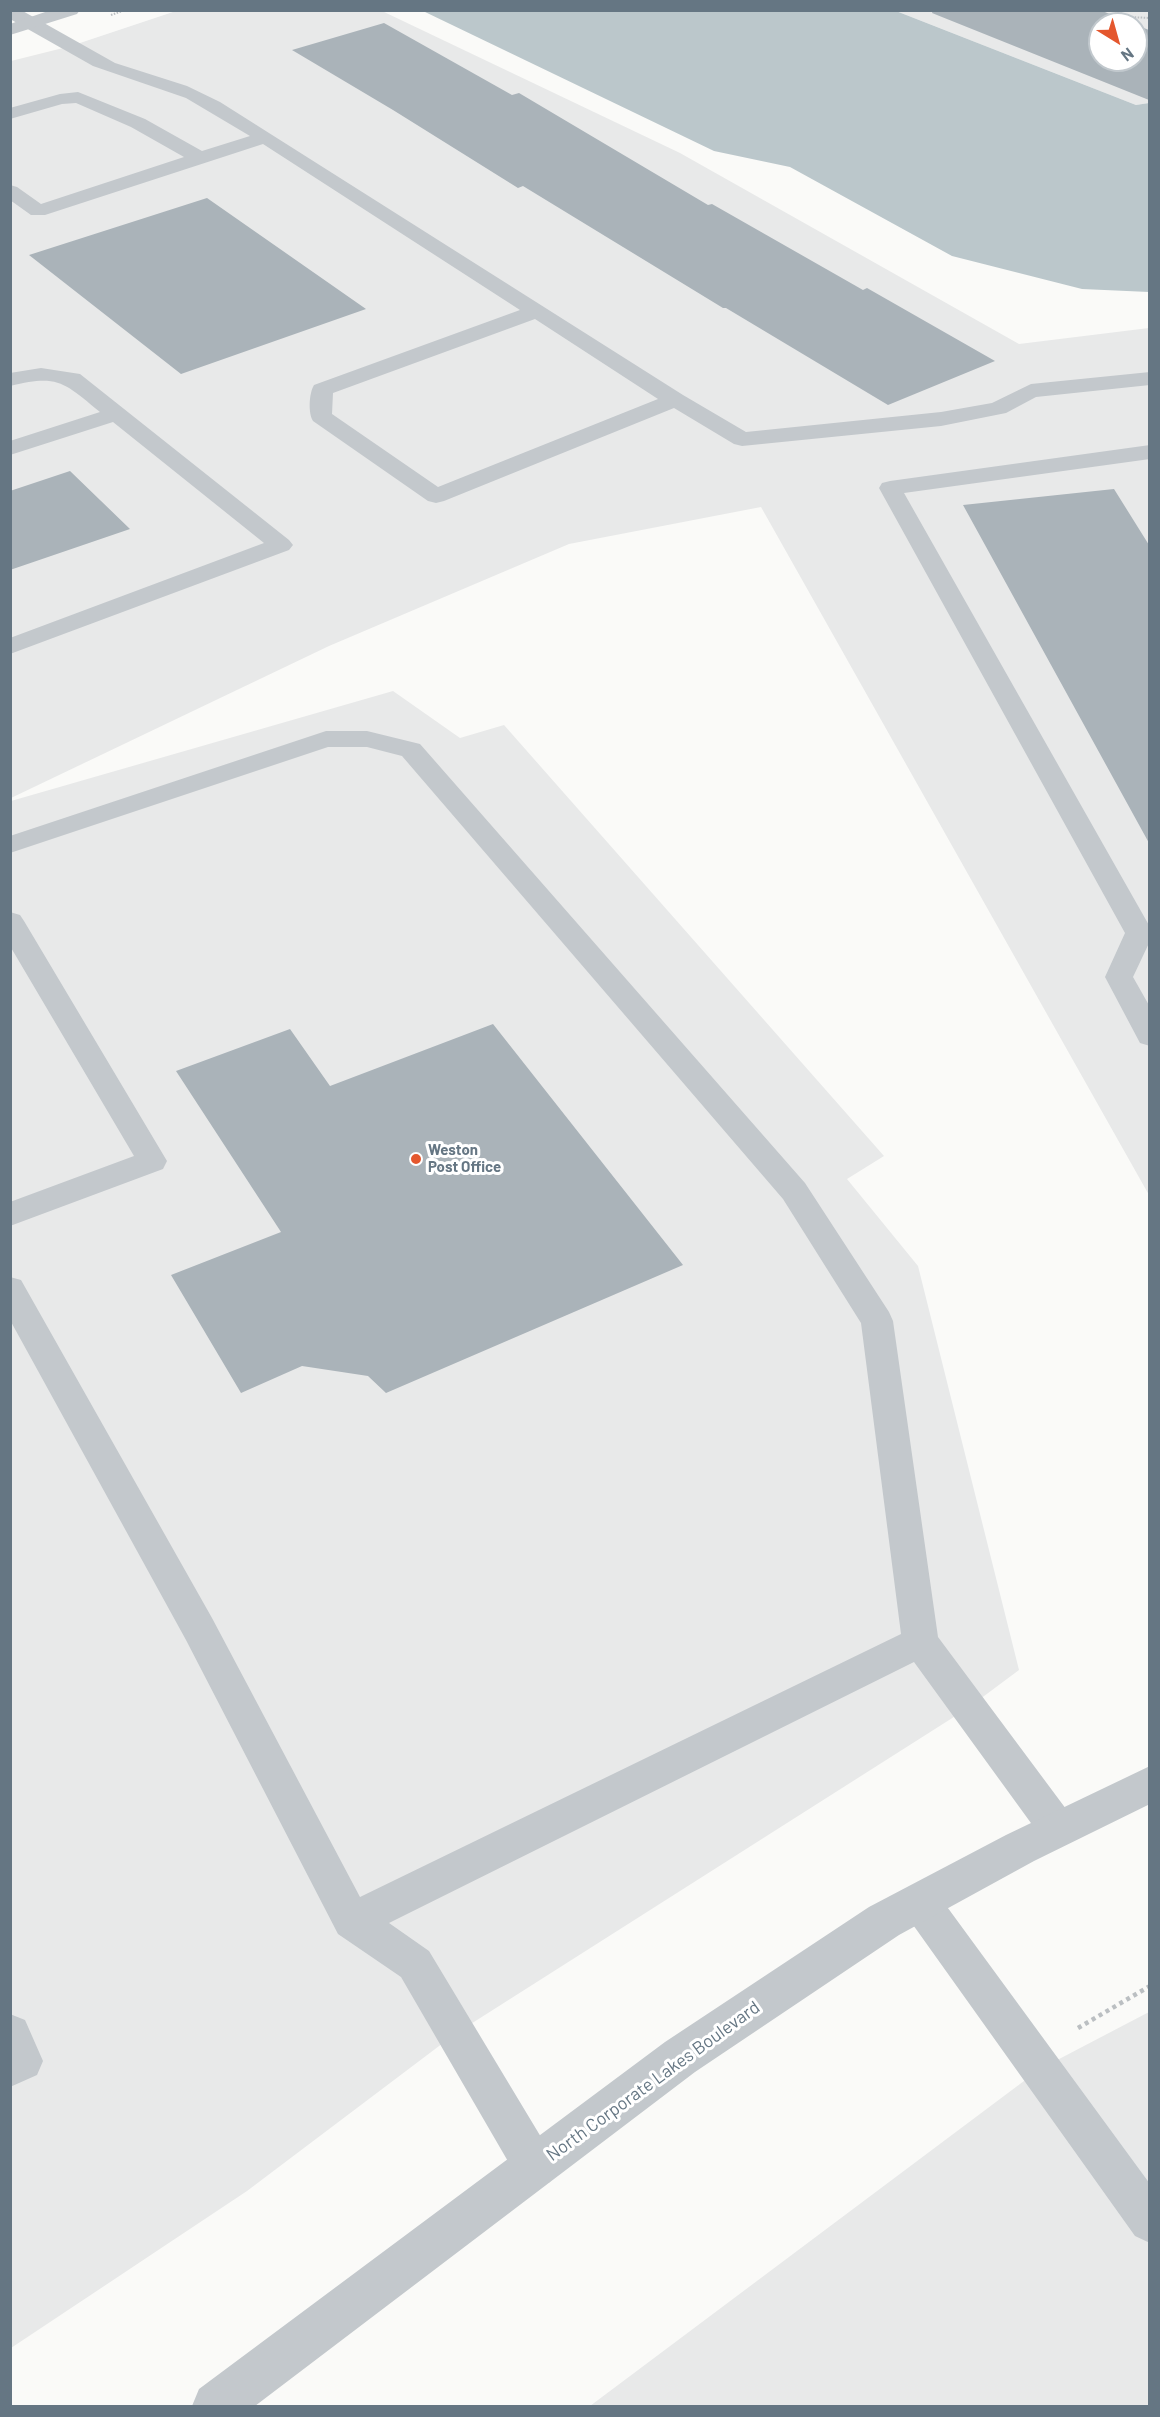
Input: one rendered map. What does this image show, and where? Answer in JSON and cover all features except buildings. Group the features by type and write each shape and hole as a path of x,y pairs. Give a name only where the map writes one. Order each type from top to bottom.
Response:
{"street":[{"path":"10,30 71,10"},
{"name":"North Corporate Lakes Boulevard","path":"216,2406 680,2057 884,1921 1058,1829 1149,1784"}],"lane":[{"path":"10,12 34,23 98,62 182,90 207,102 266,137 675,400 742,439 941,419 998,408 1031,391 1149,378"},
{"path":"10,114 60,99 78,97 138,123 201,159"},
{"path":"10,191 38,211 266,137"},
{"path":"537,310 322,390 321,416 436,496 675,400"},
{"path":"10,380 51,374 72,379 281,545 10,647"},
{"path":"10,448 117,414"},
{"path":"1149,453 890,488 1142,941 1119,977 1149,1036"},
{"path":"10,845 326,739 367,739 411,750 794,1191 877,1321 920,1642 1058,1829"},
{"path":"10,921 152,1161 10,1215"},
{"path":"10,1289 199,1629 352,1921 415,1964 535,2167"},
{"path":"352,1921 920,1642"},
{"path":"920,1902 1149,2221"},
{"path":"10,2034 22,2061 10,2067"}],"path":[{"path":"1112,10 1130,17 1149,18"},
{"path":"1031,2055 1149,1986"}],"shaded area":[{"path":"176,11 382,11 680,153 1019,344 1149,328 1149,1195 761,507 569,544 329,646 11,798 11,61 71,46"},
{"path":"423,11 896,11 1136,105 1149,103 1149,292 1082,289 952,256 790,167 714,151"},
{"path":"896,11 1149,11 1149,103 1136,105"},
{"path":"393,691 460,738 504,725 884,1156 847,1179 918,1266 1019,1670 968,1708 455,2034 247,2191 11,2348 11,801"},
{"path":"1149,2012 1149,2406 590,2406 1040,2069"}],"place":[{"name":"Weston Post Office","path":"416,1159"}]}
